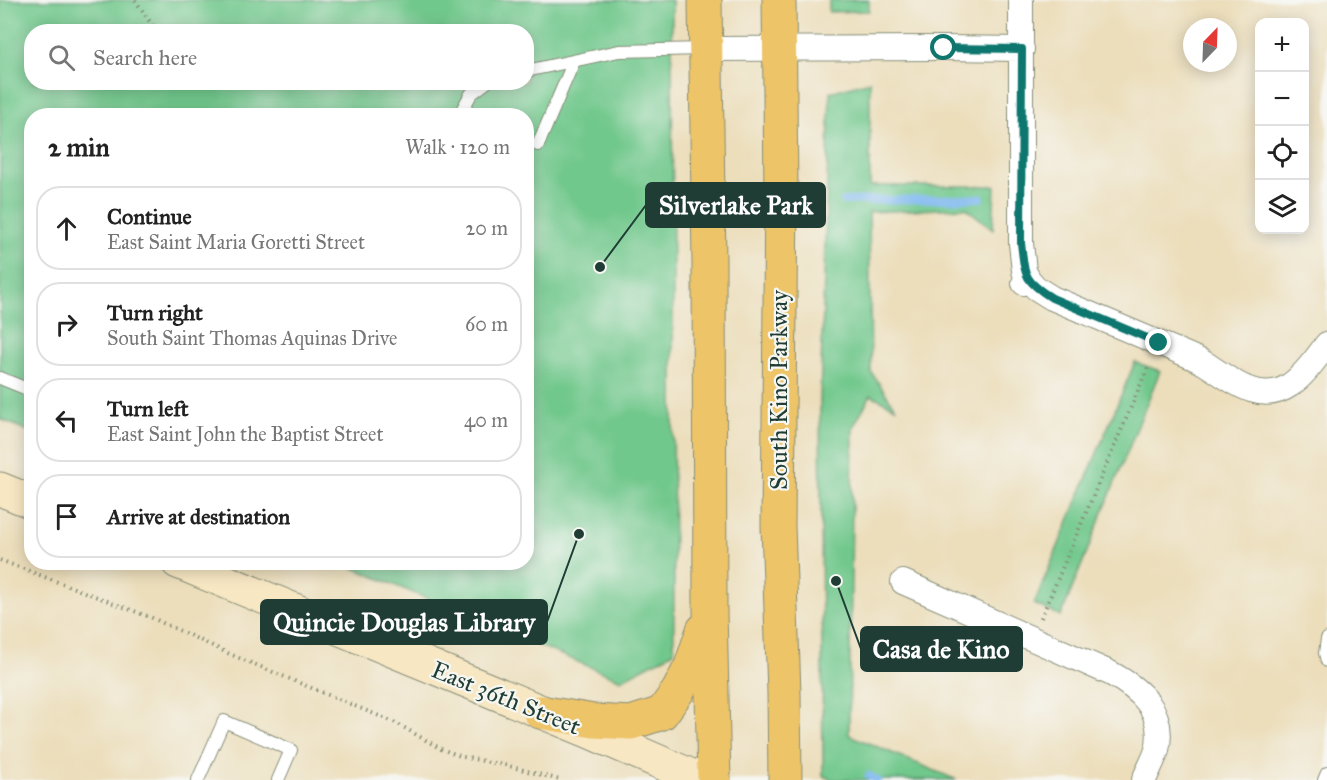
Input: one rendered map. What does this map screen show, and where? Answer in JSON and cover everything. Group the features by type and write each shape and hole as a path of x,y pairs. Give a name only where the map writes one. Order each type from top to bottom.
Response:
{"main road":[{"path":"705,0 710,611 714,780"},
{"name":"South Kino Parkway","path":"779,0 781,191 778,526 785,780"},
{"path":"0,489 24,499"},
{"name":"East 36th Street","path":"197,570 701,780"},
{"path":"540,712 594,721 632,723 662,713 678,691 691,666 710,611"}],"street":[{"path":"1021,0 1021,243 1026,282 1052,298 1206,364 1235,384 1253,392 1259,399 1289,386 1309,367 1327,344"},
{"path":"705,49 1022,49"},
{"path":"903,582 1128,682 1145,698 1158,698 1154,711 1158,729 1156,750 1144,780"}],"lane":[{"path":"534,68 619,51 705,49"},
{"path":"538,145 574,60"},
{"path":"463,108 471,94 476,90"},
{"path":"0,378 24,388"},
{"path":"1327,639 1325,653 1327,662"},
{"path":"198,780 224,721 291,750 278,780"},
{"path":"1324,780 1327,773"}],"path":[{"path":"135,0 152,24"},
{"path":"1032,638 1159,343"},
{"path":"0,560 24,569"},
{"path":"26,570 150,617 396,723 441,749 463,757 509,766 560,780"}],"green space":[{"path":"0,0 672,0 674,652 621,680 359,570 534,570 534,108 24,108 24,429 0,419"},
{"path":"829,0 869,0 869,11 829,12"},
{"path":"870,81 870,186 995,186 993,229 966,208 869,212 871,372 895,407 871,395 853,427 849,735 957,780 832,780 823,776 820,400 830,92"},
{"path":"1135,362 1160,371 1061,616 1034,604"}],"waterway":[{"path":"844,201 981,198"},
{"path":"869,776 877,780"}],"place":[{"name":"Silverlake Park","path":"600,267"},
{"name":"Quincie Douglas Library","path":"579,534"},
{"name":"Casa de Kino","path":"836,581"}],"route":[{"path":"944,48 1022,49 1021,243 1024,271 1029,280 1036,288 1052,298 1159,343"}]}
